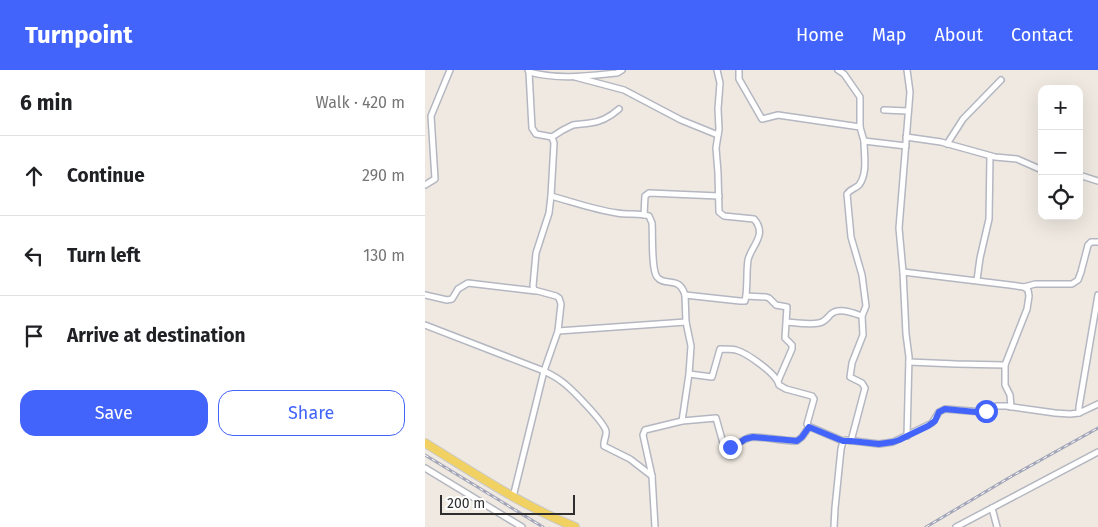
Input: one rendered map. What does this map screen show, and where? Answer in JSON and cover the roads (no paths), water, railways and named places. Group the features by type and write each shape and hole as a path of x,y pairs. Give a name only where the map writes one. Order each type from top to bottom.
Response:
{"main road":[{"path":"425,443 513,497 548,516 575,527"}],"street":[{"path":"425,185 435,178 431,116 451,70"},
{"path":"619,109 612,116 591,123 575,125 561,130 552,137 536,134 532,128 528,71 547,76 575,77 617,73 622,70"},
{"path":"685,295 745,301 749,259 757,242 759,230 758,224 754,219 721,215 719,212 719,173 716,153 720,83 717,70"},
{"path":"739,70 739,79 762,119 778,115 860,127"},
{"path":"838,70 844,74 860,97 860,127 864,142 865,165 863,178 859,185 849,190 847,194 851,237 862,275 866,298 866,306 862,316 862,338 853,359 849,376 862,383 865,388 851,441"},
{"path":"907,70 910,92 899,228 909,362 907,436"},
{"path":"575,77 624,90 681,120 718,134"},
{"path":"947,144 963,119 1001,80"},
{"path":"884,110 908,111"},
{"path":"538,292 534,290 533,286 535,253 549,213 554,143 552,137"},
{"path":"906,137 947,144 990,156 1017,159 1038,168"},
{"path":"864,142 906,146"},
{"path":"977,280 989,219 990,156"},
{"path":"1083,176 1098,182"},
{"path":"643,215 645,196 649,193 719,196"},
{"path":"551,196 609,212 649,216 652,223 653,267 656,274 660,280 678,284 685,295 686,322 691,346 682,421"},
{"path":"903,272 1024,287 1035,284 1072,284 1078,280 1088,246 1091,242 1098,242"},
{"path":"425,295 447,300 452,299 458,289 469,283 538,292 553,295 560,300 558,331 544,371 513,497"},
{"path":"1011,407 1010,395 1005,384 1005,365 1027,309 1029,293 1024,287"},
{"path":"746,296 765,297 769,298 776,305 787,306 785,338 792,345 792,349 779,381"},
{"path":"1079,413 1098,296"},
{"path":"787,322 819,323 837,311 850,312 862,316"},
{"path":"558,331 686,322"},
{"path":"425,325 544,371 563,382 599,421 606,432 604,446 630,459 652,476"},
{"path":"655,527 652,476 644,440 644,432 649,428 715,415 723,443 726,447 736,445 745,439 753,437 797,441 809,427 807,424 814,397 786,389 779,385 779,381 764,366 738,350 720,348 712,377 689,374"},
{"path":"909,362 1005,365"},
{"path":"809,427 843,441 879,444 893,442 932,424 939,412 945,409 983,412 997,406 1060,414 1079,413 1098,404"},
{"path":"834,527 843,441"},
{"path":"956,527 1098,452"},
{"path":"425,468 522,527"},
{"path":"993,508 997,527"},
{"path":"970,520 972,527"}],"railway":[{"path":"926,527 1098,428"},
{"path":"425,455 543,527"}]}
